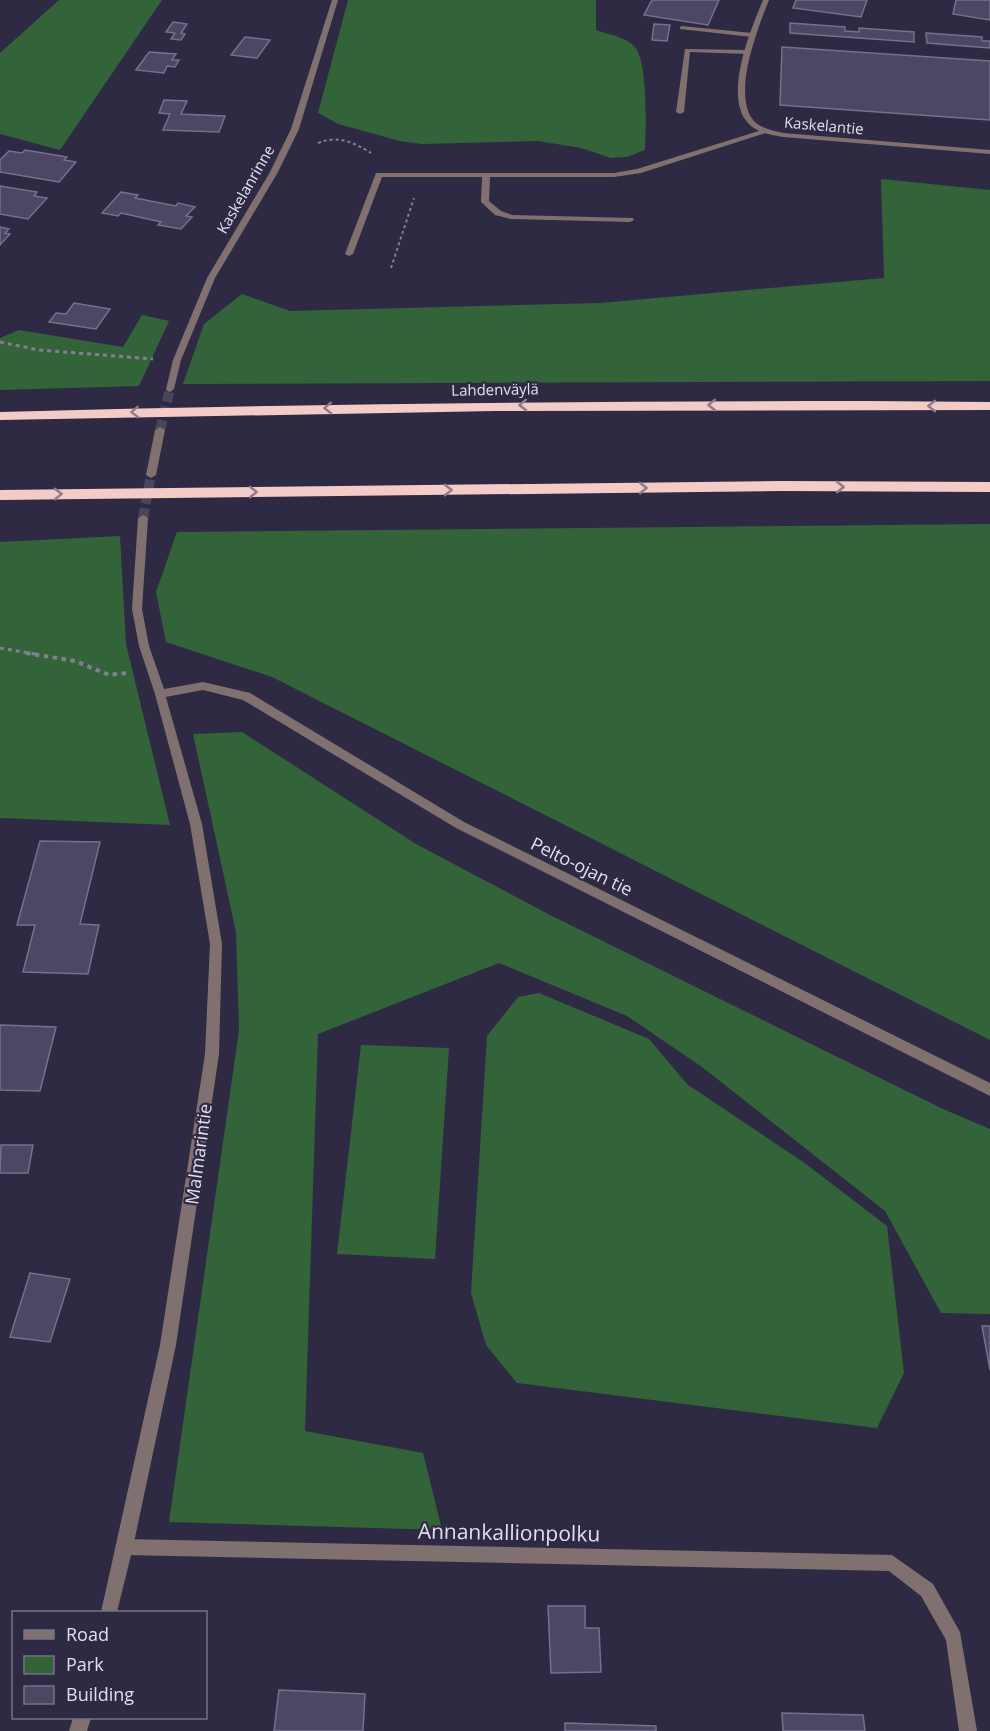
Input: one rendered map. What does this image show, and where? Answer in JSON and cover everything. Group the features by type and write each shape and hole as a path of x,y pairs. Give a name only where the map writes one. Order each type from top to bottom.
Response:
{"highway":[{"name":"Lahdenväylä","path":"0,416 194,410 581,404 990,406"},
{"path":"0,495 781,486 990,487"}],"street":[{"name":"Kaskelanrinne","path":"170,389 177,360 211,278 274,172 296,129 335,0"},
{"name":"Kaskelantie","path":"766,0 747,52 743,109 748,118 765,132 990,152"},
{"path":"682,28 752,35"},
{"path":"680,112 687,50 747,52"},
{"path":"350,254 379,175 614,175 638,171 765,132"},
{"path":"486,176 485,202 498,213 540,219 630,220"},
{"path":"151,476 160,430"},
{"path":"143,518 137,609 144,646 160,694"},
{"name":"Pelto-ojan tie","path":"160,694 203,686 246,696 460,825 990,1089"},
{"name":"Malmarintie","path":"109,1611 168,1345 212,1054 216,944 196,824 160,694"},
{"name":"Annankallionpolku","path":"125,1546 892,1563 927,1590 954,1638 968,1731"}],"path":[{"path":"391,268 421,175"},
{"path":"0,342 39,350 177,360"},
{"path":"0,648 75,661 109,675 152,669"}],"green space":[{"path":"59,0 162,0 60,150 0,134 0,53"},
{"path":"348,0 596,0 596,30 627,41 635,47 639,55 645,96 645,150 627,157 611,158 581,148 538,141 422,144 400,141 338,124 318,113"},
{"path":"881,179 990,190 990,381 183,384 204,324 242,294 290,311 600,303 884,278"},
{"path":"142,315 169,321 139,386 0,390 0,338 19,330 123,347"},
{"path":"990,524 990,1040 272,677 166,642 156,592 177,532"},
{"path":"120,536 126,644 170,825 0,818 0,542"},
{"path":"242,732 416,844 548,914 943,1109 990,1129 990,1314 941,1313 885,1211 702,1067 627,1016 499,963 318,1034 305,1431 423,1453 442,1530 169,1522 239,1030 236,932 193,734"},
{"path":"539,993 649,1039 687,1084 806,1164 887,1226 904,1373 877,1428 517,1383 486,1345 471,1293 487,1036 518,997"},
{"path":"361,1045 449,1048 435,1259 337,1254"}],"building":[{"path":"652,0 719,0 708,25 644,15"},
{"path":"796,0 867,0 861,17 793,8"},
{"path":"956,0 990,0 990,20 953,14"},
{"path":"173,22 187,24 181,33 185,34 181,40 171,39 175,33 166,32"},
{"path":"790,23 845,27 845,31 859,32 859,28 914,32 914,42 790,33"},
{"path":"654,24 670,25 667,41 652,40"},
{"path":"926,33 982,37 982,41 990,41 990,48 927,43"},
{"path":"245,37 270,40 257,58 231,55"},
{"path":"782,47 990,61 990,120 780,105"},
{"path":"149,52 176,54 172,60 179,60 175,67 167,66 164,73 136,70"},
{"path":"164,100 187,101 181,114 225,116 219,132 163,130 170,114 159,113"},
{"path":"25,150 67,157 64,160 76,162 59,182 0,172 0,160 9,151 22,153"},
{"path":"0,186 37,192 34,196 47,198 28,219 0,214"},
{"path":"121,192 138,195 135,198 176,206 178,203 195,207 186,216 192,217 181,229 158,225 161,222 121,213 118,216 102,213"},
{"path":"0,227 9,229 5,233 10,234 0,245"},
{"path":"74,303 110,309 96,329 49,322 56,313 66,314"},
{"path":"40,841 100,842 80,924 99,925 88,974 23,972 35,925 17,925"},
{"path":"0,1025 56,1027 40,1091 0,1090"},
{"path":"1,1145 33,1145 28,1173 0,1173"},
{"path":"30,1273 70,1279 50,1342 10,1337"},
{"path":"982,1326 990,1326 990,1370"},
{"path":"548,1606 585,1606 585,1628 599,1628 601,1672 551,1673"},
{"path":"279,1690 365,1694 363,1731 274,1731"},
{"path":"782,1713 863,1715 865,1731 783,1731"},
{"path":"565,1723 656,1726 656,1731 565,1731"}],"tunnel":[{"path":"160,430 170,389"},
{"path":"143,518 151,475"}]}
